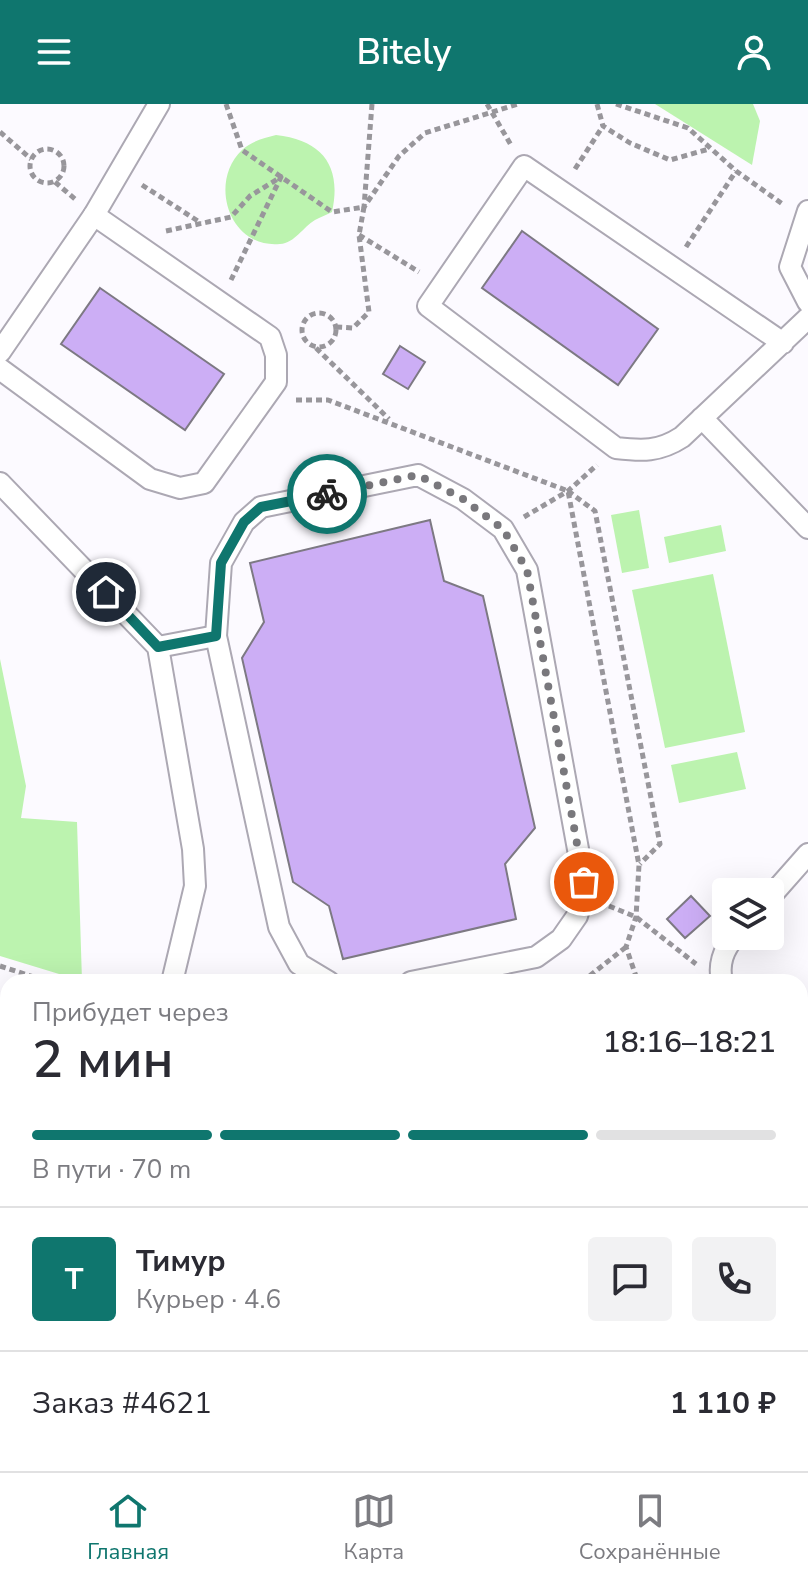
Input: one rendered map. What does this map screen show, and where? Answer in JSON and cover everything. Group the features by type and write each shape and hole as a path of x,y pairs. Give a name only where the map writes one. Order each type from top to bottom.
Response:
{"lane":[{"path":"0,352 94,215 159,104"},
{"path":"783,343 524,166 428,306 616,448 640,450 666,447 702,418 783,343 808,318"},
{"path":"0,369 150,479 180,488 204,483 276,382 276,355 270,337 94,215"},
{"path":"807,215 790,267 808,302"},
{"path":"702,418 808,528"},
{"path":"316,974 299,964 279,927 216,636 221,563 244,522 261,507 418,475 463,499 503,529 527,570 584,882 577,916 561,939 536,957 451,974"},
{"path":"0,483 158,647 193,849 195,886 177,974"},
{"path":"158,647 216,636"},
{"path":"784,881 808,854"},
{"path":"715,974 725,950"}],"path":[{"path":"226,104 242,150 332,212 364,207 399,156 425,133 518,104"},
{"path":"336,327 353,328 369,312 359,235 372,104"},
{"path":"487,104 524,166"},
{"path":"597,104 603,126 630,143 670,160 710,148"},
{"path":"616,104 688,128 736,171 807,215"},
{"path":"560,191 603,126"},
{"path":"0,132 31,159"},
{"path":"50,149 59,154 64,164 63,174 55,182 45,184 34,179 30,169 31,159 39,151 50,149"},
{"path":"119,169 202,224"},
{"path":"673,268 736,171"},
{"path":"128,238 231,217 250,196 281,177"},
{"path":"220,303 281,177"},
{"path":"359,235 442,286"},
{"path":"316,348 327,346 334,338 336,327 331,318 322,313 311,315 304,323 302,333 307,343 316,348 393,423"},
{"path":"262,401 328,400 568,491 595,511 660,844 639,865"},
{"path":"503,529 568,491 616,448"},
{"path":"568,491 639,865 636,917 626,947 592,974"},
{"path":"636,917 710,974"},
{"path":"626,947 635,974"},
{"path":"0,966 24,974"}],"green space":[{"path":"655,104 753,104 760,121 752,165"},
{"path":"276,135 306,143 317,150 331,169 334,182 332,212 315,220 290,241 280,244 262,243 248,236 229,211 226,195 226,179 232,163 242,150 254,142"},
{"path":"639,510 649,568 622,573 611,515"},
{"path":"721,525 726,551 669,563 664,537"},
{"path":"713,574 745,732 665,748 632,590"},
{"path":"0,659 26,786 21,818 77,822 82,974 59,974 0,956"},
{"path":"737,752 746,789 679,803 671,765"}],"building":[{"path":"522,231 658,329 618,385 482,288"},
{"path":"100,288 224,374 185,430 61,344"},
{"path":"400,346 425,362 408,389 383,374"},
{"path":"430,520 444,581 483,596 535,828 505,864 516,919 343,959 329,906 293,882 242,658 264,622 250,563"},
{"path":"691,896 710,916 685,938 667,919"}],"way so far":[{"path":"327,494 418,475 463,499 503,529 527,570 584,882"}],"route":[{"path":"106,592 158,647 216,636 221,563 244,522 261,507 327,494"}]}
